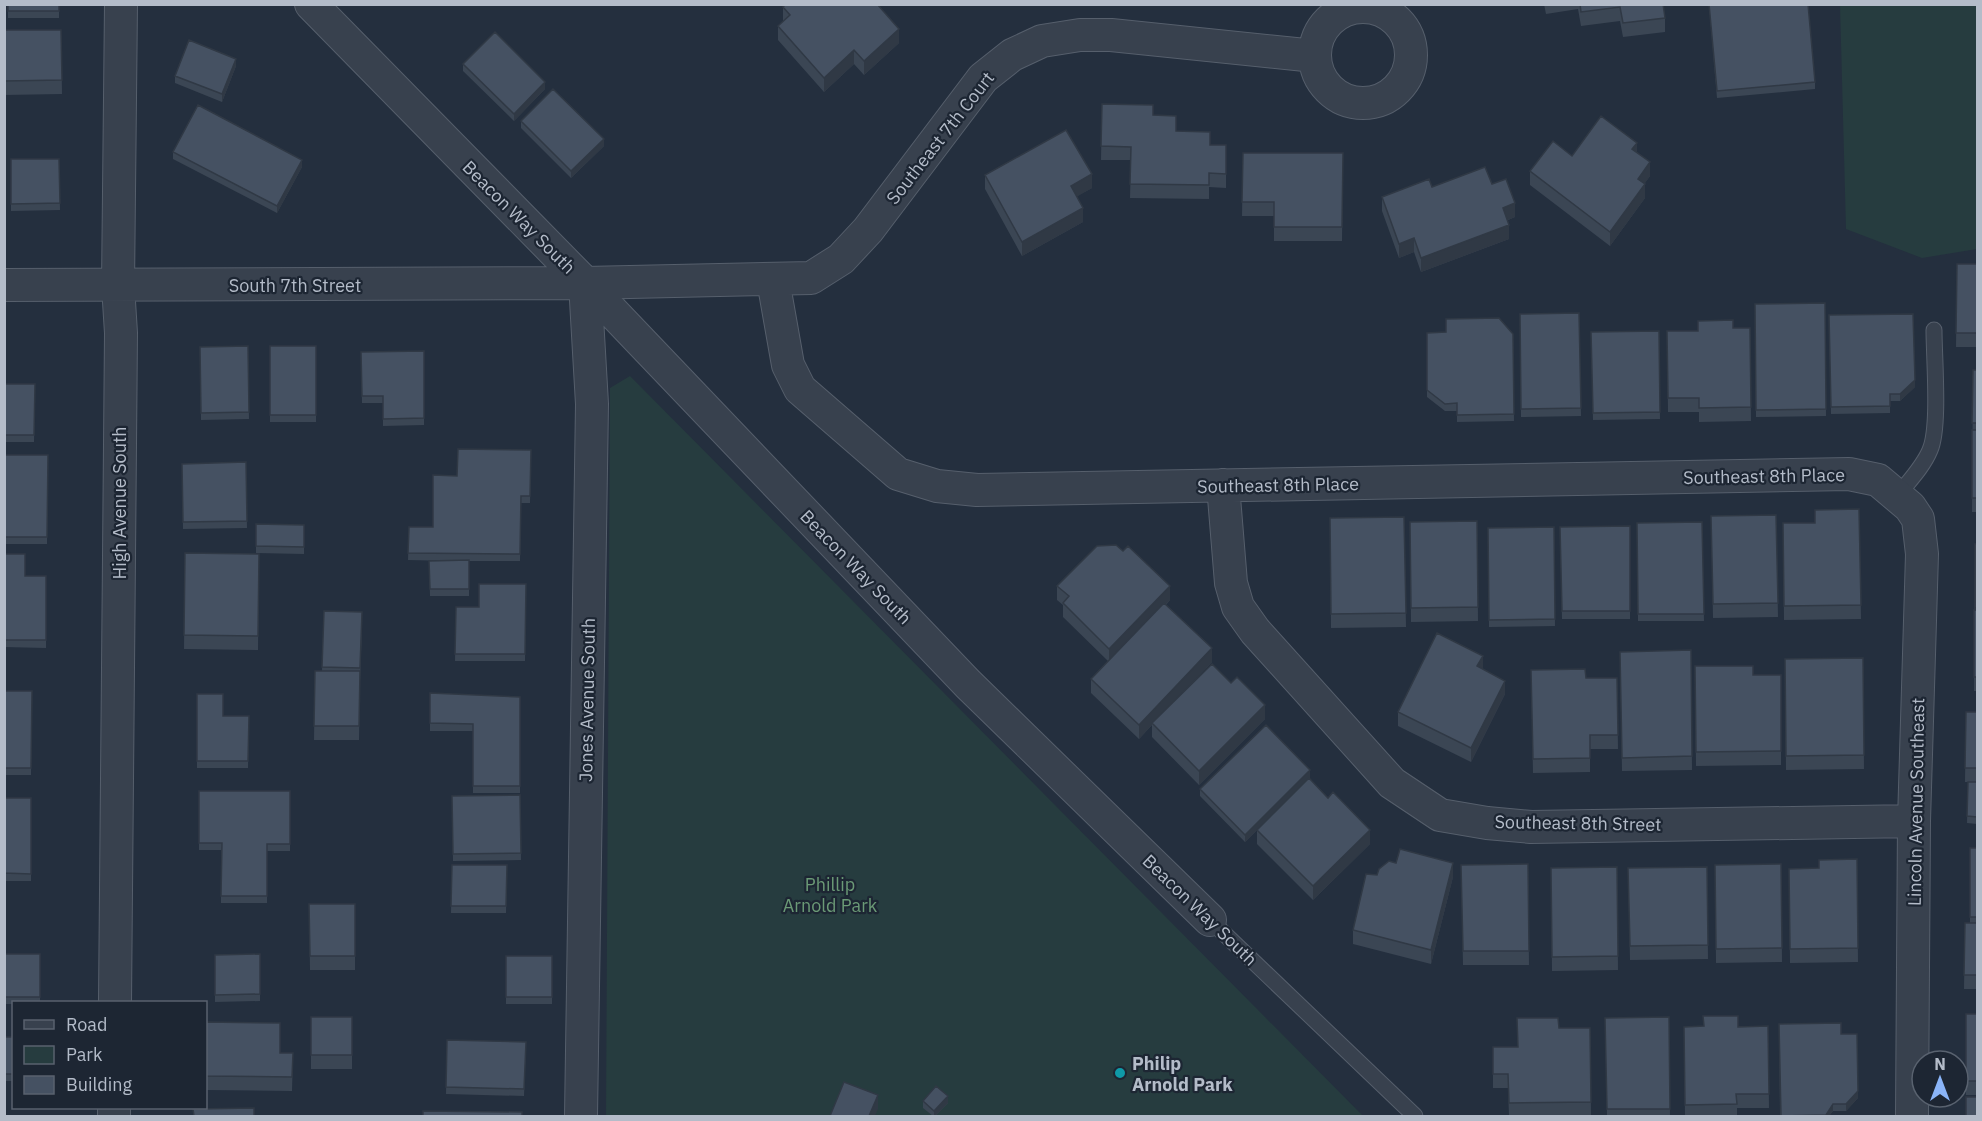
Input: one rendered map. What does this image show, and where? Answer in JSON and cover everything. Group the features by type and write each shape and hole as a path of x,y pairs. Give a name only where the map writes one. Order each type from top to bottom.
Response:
{"street":[{"name":"High Avenue South","path":"115,1001 120,345 118,286 122,4"},
{"name":"Beacon Way South","path":"311,4 585,283 968,684 1210,920"},
{"name":"Southeast 7th Court","path":"585,283 811,278 841,259 868,230 983,78 1012,55 1042,41 1080,35 1111,35 1315,56"},
{"name":"Southeast 8th Place","path":"773,280 788,365 800,389 898,474 937,486 977,490 1849,474 1878,480 1898,495"},
{"name":"South 7th Street","path":"4,285 585,283"},
{"name":"Jones Avenue South","path":"581,1116 592,404 585,283"},
{"name":"Southeast 8th Street","path":"1223,485 1231,583 1238,607 1255,631 1392,783 1440,815 1531,827 1914,821"},
{"name":"Lincoln Avenue Southeast","path":"1898,495 1918,519 1922,554 1914,821 1912,1116"}],"lane":[{"path":"1898,495 1923,464 1933,444 1934,330"},
{"name":"Beacon Way South","path":"1210,920 1415,1116"}],"green space":[{"path":"1840,5 1977,5 1977,249 1922,258 1846,229"},
{"name":"Phillip Arnold Park","path":"630,376 1363,1116 606,1116 610,388"}],"building":[{"path":"8,4 59,4 59,11 8,11"},
{"path":"786,4 877,4 899,29 864,61 854,50 824,78 778,26 790,15 783,7"},
{"path":"1580,4 1663,4 1665,18 1623,23 1620,7 1581,12"},
{"path":"1709,4 1808,4 1815,82 1717,91"},
{"path":"4,30 61,30 62,80 4,81"},
{"path":"495,32 545,82 514,114 463,64"},
{"path":"189,40 236,59 222,94 175,76"},
{"path":"553,89 604,139 571,171 521,121"},
{"path":"1102,104 1153,105 1153,115 1176,116 1176,131 1210,132 1210,145 1226,145 1226,174 1209,173 1209,185 1130,184 1131,147 1101,146"},
{"path":"198,105 302,160 277,206 173,152"},
{"path":"1601,116 1637,143 1632,149 1650,162 1638,179 1645,184 1610,232 1530,171 1553,141 1572,156"},
{"path":"1066,130 1092,174 1071,186 1083,208 1022,242 985,175"},
{"path":"1243,153 1343,153 1342,227 1274,227 1274,202 1242,202"},
{"path":"11,159 59,159 60,203 11,204"},
{"path":"1485,167 1492,184 1506,179 1515,203 1503,208 1509,225 1421,258 1414,238 1399,244 1382,197 1429,179 1432,187"},
{"path":"1957,264 1977,264 1977,333 1956,333"},
{"path":"1825,303 1826,409 1756,410 1755,304"},
{"path":"1579,313 1581,408 1521,409 1520,314"},
{"path":"1913,314 1915,380 1900,394 1890,394 1890,406 1831,407 1829,315"},
{"path":"1499,318 1513,334 1514,414 1457,415 1457,403 1445,404 1427,390 1427,333 1446,332 1446,319"},
{"path":"1733,320 1733,328 1750,328 1751,407 1699,408 1699,398 1668,398 1667,331 1698,331 1698,321"},
{"path":"1659,331 1660,412 1593,413 1591,332"},
{"path":"248,346 249,412 201,413 200,347"},
{"path":"270,346 316,346 316,415 270,415"},
{"path":"424,351 424,418 383,419 383,396 362,396 361,352"},
{"path":"1973,370 1977,370 1977,423 1972,423"},
{"path":"4,384 35,384 34,435 4,435"},
{"path":"1972,430 1977,430 1977,498 1972,498"},
{"path":"458,449 531,450 530,496 521,496 520,554 408,553 409,527 433,527 433,475 457,476"},
{"path":"4,455 48,455 47,537 4,537"},
{"path":"246,462 247,521 183,522 182,464"},
{"path":"1859,509 1861,605 1784,606 1783,523 1815,523 1815,510"},
{"path":"1776,515 1778,603 1713,604 1711,516"},
{"path":"1404,517 1406,613 1331,614 1330,518"},
{"path":"1477,521 1478,607 1411,608 1410,522"},
{"path":"1702,522 1704,614 1638,614 1637,523"},
{"path":"256,524 304,525 304,547 256,546"},
{"path":"1630,526 1630,611 1562,611 1560,527"},
{"path":"1554,527 1555,619 1489,620 1488,528"},
{"path":"1975,544 1977,544 1977,608 1975,608"},
{"path":"1116,545 1123,551 1128,546 1170,586 1109,649 1063,603 1069,596 1057,586 1097,546"},
{"path":"185,553 259,554 258,636 184,635"},
{"path":"4,554 25,554 25,576 46,576 46,640 4,640"},
{"path":"469,560 469,589 430,589 429,561"},
{"path":"479,584 526,584 525,654 455,654 456,607 479,607"},
{"path":"1164,603 1212,648 1139,725 1091,679"},
{"path":"1974,610 1977,610 1977,677 1974,677"},
{"path":"324,611 362,612 360,668 322,667"},
{"path":"1437,633 1483,656 1477,666 1505,681 1471,748 1398,712"},
{"path":"1691,650 1692,756 1622,758 1620,652"},
{"path":"1863,658 1864,755 1786,756 1785,659"},
{"path":"1212,664 1231,683 1237,677 1265,705 1199,771 1152,723"},
{"path":"1695,666 1753,666 1753,675 1781,675 1781,751 1696,752"},
{"path":"1585,669 1586,678 1617,678 1618,735 1590,735 1590,758 1533,759 1531,670"},
{"path":"315,671 360,671 359,726 314,726"},
{"path":"4,691 32,691 31,768 4,768"},
{"path":"430,693 520,697 520,786 473,786 473,724 430,723"},
{"path":"197,694 223,694 223,716 249,716 248,761 197,761"},
{"path":"1966,712 1977,712 1977,768 1965,768"},
{"path":"1266,725 1310,770 1245,835 1200,789"},
{"path":"1309,778 1328,798 1333,792 1370,830 1313,886 1257,830"},
{"path":"1968,782 1977,782 1977,817 1967,816"},
{"path":"199,791 290,791 290,844 267,844 267,896 221,896 222,843 199,843"},
{"path":"520,795 521,853 453,854 452,796"},
{"path":"4,798 31,798 31,874 4,873"},
{"path":"1970,848 1977,848 1977,917 1970,917"},
{"path":"1400,849 1453,863 1431,950 1353,930 1366,874 1377,875 1379,869 1389,861 1396,863"},
{"path":"1857,859 1858,948 1790,949 1789,869 1819,868 1819,860"},
{"path":"1528,864 1529,951 1463,951 1461,865"},
{"path":"1781,864 1782,948 1716,949 1715,865"},
{"path":"452,865 507,865 506,906 451,906"},
{"path":"1617,867 1618,956 1552,957 1551,868"},
{"path":"1707,867 1708,945 1630,946 1628,868"},
{"path":"309,904 355,904 355,956 310,956"},
{"path":"1965,923 1977,923 1977,975 1964,975"},
{"path":"4,954 40,954 40,997 4,997"},
{"path":"260,954 260,994 215,995 215,955"},
{"path":"506,956 552,956 552,997 506,997"},
{"path":"1966,1014 1977,1014 1977,1081 1970,1081 1970,1049 1966,1049"},
{"path":"1703,1016 1738,1016 1738,1027 1768,1026 1769,1094 1736,1094 1737,1104 1685,1105 1684,1027 1704,1026"},
{"path":"311,1017 352,1017 352,1055 311,1055"},
{"path":"1669,1017 1670,1109 1607,1109 1605,1018"},
{"path":"1517,1018 1558,1018 1559,1028 1590,1028 1591,1102 1509,1103 1508,1074 1493,1074 1493,1047 1518,1047"},
{"path":"207,1022 280,1023 280,1053 293,1053 292,1077 207,1076"},
{"path":"1841,1023 1841,1034 1857,1034 1858,1091 1846,1104 1833,1104 1826,1115 1781,1116 1779,1024"},
{"path":"4,1037 12,1037 12,1074 4,1074"},
{"path":"447,1040 526,1042 524,1089 446,1087"},
{"path":"844,1082 878,1095 869,1116 830,1116"},
{"path":"936,1086 948,1096 934,1111 923,1101"},
{"path":"1970,1097 1977,1097 1977,1116 1966,1116 1966,1109 1970,1109"},
{"path":"254,1108 254,1116 194,1116 193,1109"},
{"path":"423,1111 522,1112 522,1116 423,1116"}],"place":[{"name":"Philip Arnold Park","path":"1120,1073"}]}
